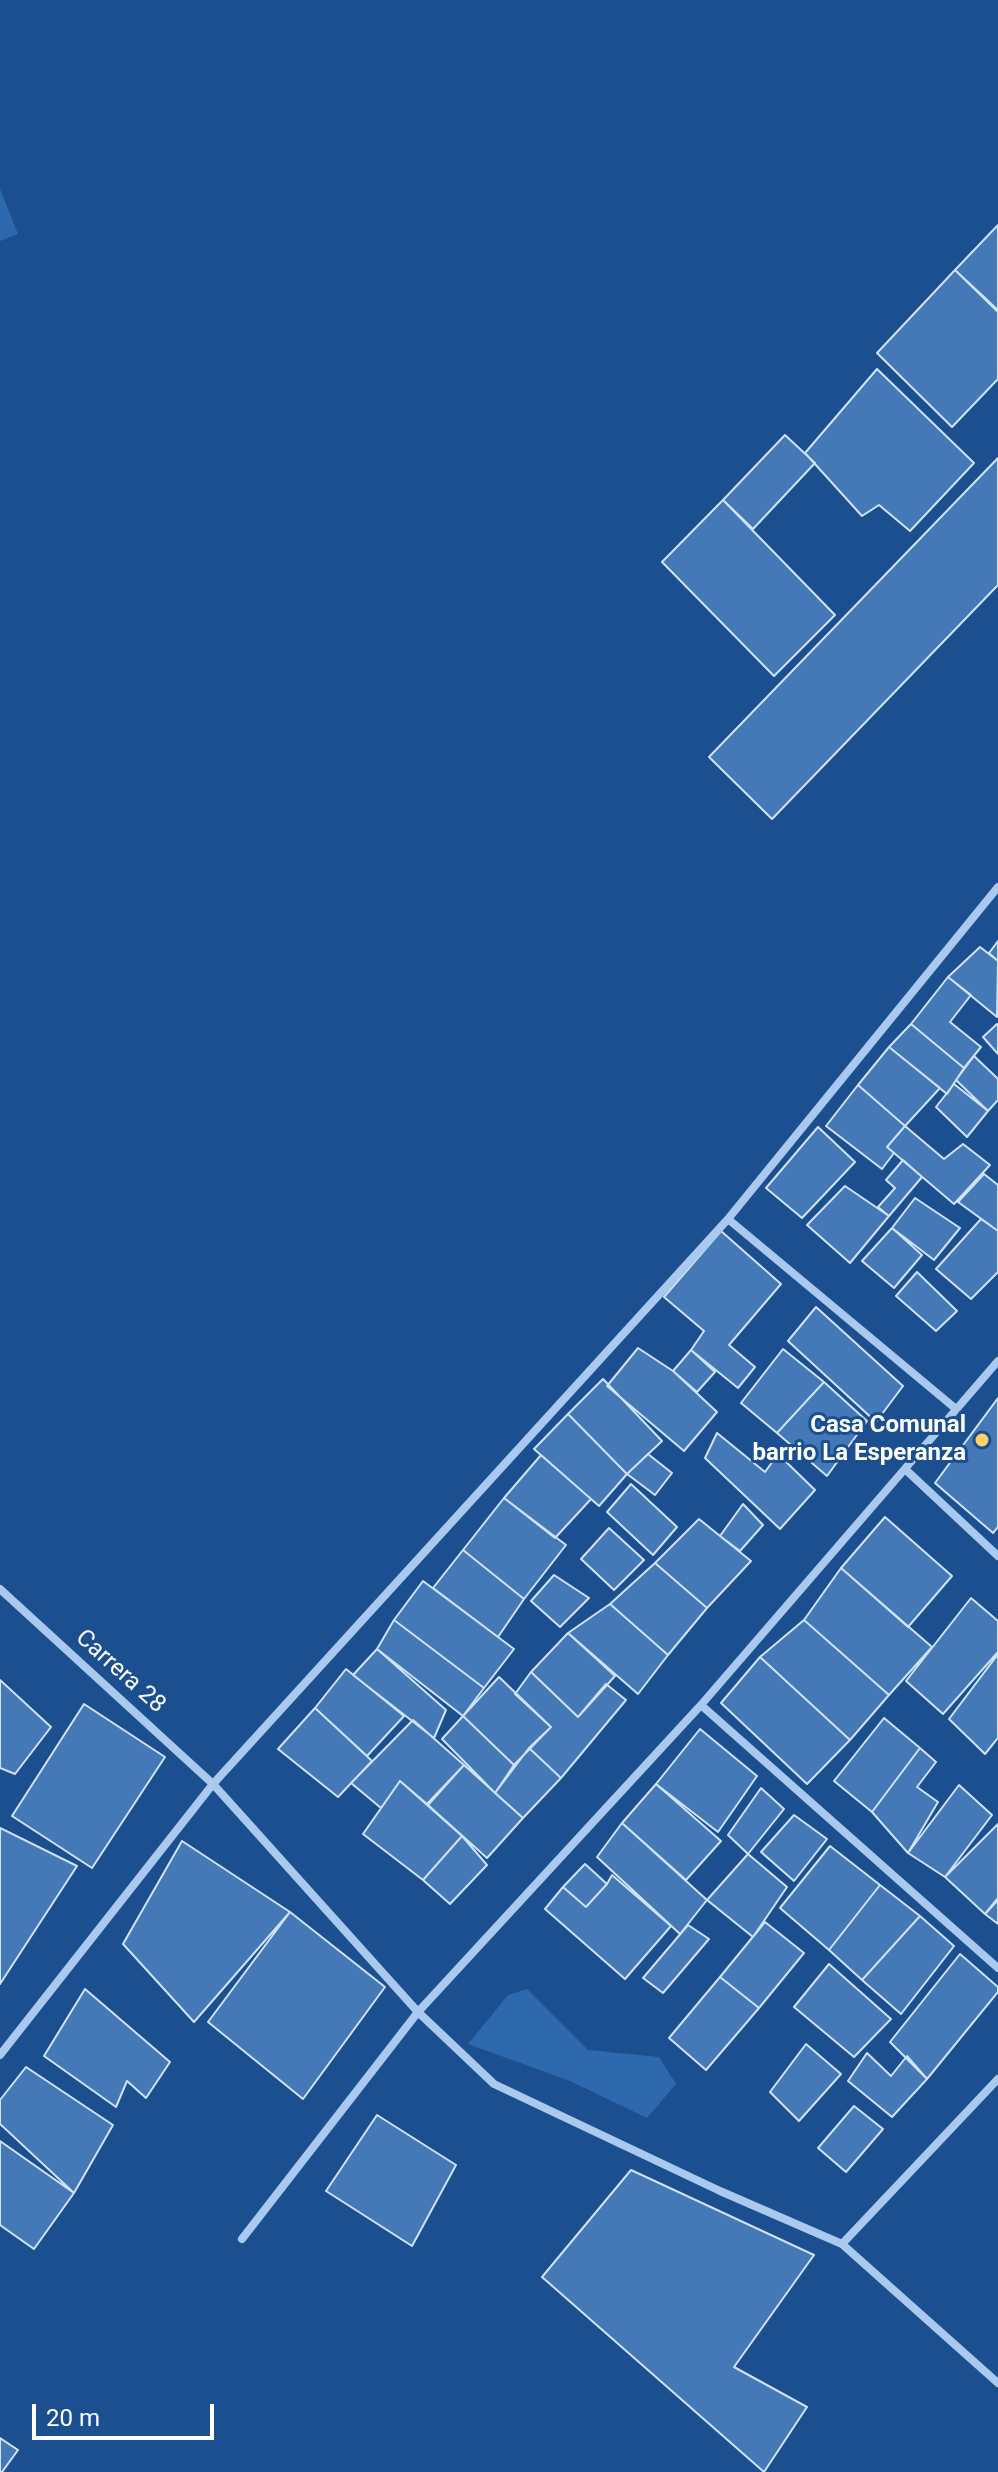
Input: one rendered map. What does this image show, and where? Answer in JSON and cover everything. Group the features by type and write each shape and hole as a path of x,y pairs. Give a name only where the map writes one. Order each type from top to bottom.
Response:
{"street":[{"path":"0,2055 213,1784 728,1219 998,887"},
{"path":"728,1219 956,1409"},
{"path":"242,2239 418,2012 701,1705 998,1361"},
{"path":"905,1469 998,1556"},
{"name":"Carrera 28","path":"0,1589 213,1784 418,2012 494,2084 720,2191 842,2244 998,2383"},
{"path":"701,1705 998,1968"},
{"path":"842,2244 998,2079"}],"shaded area":[{"path":"0,189 18,234 0,241"},
{"path":"527,1989 588,2050 659,2057 676,2084 647,2118 570,2081 468,2044 508,1995"}],"building":[{"path":"998,225 998,310 955,270"},
{"path":"955,270 998,312 998,379 952,427 877,353"},
{"path":"877,369 974,463 910,531 879,505 862,516 805,453"},
{"path":"785,435 815,463 753,529 723,500"},
{"path":"998,458 998,585 772,819 709,757"},
{"path":"723,500 835,615 774,676 662,562"},
{"path":"998,941 998,961 989,953"},
{"path":"980,947 998,961 997,1017 948,977"},
{"path":"948,977 971,995 950,1022 981,1047 964,1068 911,1024"},
{"path":"911,1024 964,1068 947,1094 889,1047"},
{"path":"998,1026 998,1054 983,1037"},
{"path":"889,1047 940,1088 905,1126 858,1085"},
{"path":"974,1056 998,1079 998,1100 988,1111 956,1080"},
{"path":"954,1084 988,1111 967,1137 936,1107"},
{"path":"858,1085 905,1126 887,1147 894,1153 882,1169 826,1126"},
{"path":"905,1126 944,1159 963,1144 990,1165 954,1204 887,1147"},
{"path":"818,1127 855,1162 802,1218 766,1188"},
{"path":"903,1160 922,1177 889,1216 878,1207 895,1188 886,1180"},
{"path":"984,1174 998,1185 998,1231 958,1202"},
{"path":"845,1186 889,1216 850,1263 807,1225"},
{"path":"915,1198 960,1228 934,1260 892,1228"},
{"path":"981,1219 998,1231 998,1272 971,1299 936,1269"},
{"path":"892,1228 922,1255 894,1288 862,1261"},
{"path":"721,1231 781,1284 729,1345 755,1367 738,1388 691,1350 704,1331 664,1297"},
{"path":"917,1272 957,1311 936,1331 896,1296"},
{"path":"816,1307 903,1386 876,1422 788,1341"},
{"path":"638,1348 673,1371 717,1412 684,1451 607,1386"},
{"path":"783,1349 824,1382 777,1433 741,1403"},
{"path":"691,1350 715,1372 697,1392 673,1371"},
{"path":"603,1379 662,1441 627,1474 568,1414"},
{"path":"824,1382 867,1421 827,1476 777,1433"},
{"name":"Casa Comunal barrio La Esperanza","path":"998,1398 998,1527 993,1533 935,1483"},
{"path":"568,1414 627,1474 599,1506 534,1449"},
{"path":"717,1433 765,1472 778,1454 815,1490 780,1529 705,1458"},
{"path":"648,1454 672,1473 655,1495 627,1474"},
{"path":"541,1455 591,1499 555,1538 504,1498"},
{"path":"631,1484 677,1527 653,1555 607,1512"},
{"path":"504,1498 566,1545 524,1599 463,1550"},
{"path":"743,1504 763,1525 740,1551 720,1536"},
{"path":"885,1517 952,1576 908,1627 841,1568"},
{"path":"699,1519 751,1561 707,1608 655,1563"},
{"path":"609,1528 644,1560 614,1590 581,1559"},
{"path":"463,1550 524,1599 498,1637 433,1588"},
{"path":"655,1563 707,1608 668,1655 610,1604"},
{"path":"841,1568 932,1647 889,1695 804,1620"},
{"path":"554,1575 589,1598 560,1627 531,1601"},
{"path":"423,1581 514,1649 484,1688 394,1620"},
{"path":"971,1598 998,1621 998,1652 943,1714 906,1681"},
{"path":"610,1604 668,1655 638,1694 568,1633"},
{"path":"394,1620 484,1688 463,1716 377,1649"},
{"path":"804,1620 889,1695 850,1740 760,1657"},
{"path":"568,1633 615,1676 578,1717 531,1672"},
{"path":"377,1649 446,1710 434,1738 353,1675"},
{"path":"998,1654 998,1738 985,1754 949,1719"},
{"path":"760,1657 850,1740 807,1784 721,1703"},
{"path":"346,1669 404,1716 367,1756 315,1708"},
{"path":"531,1672 578,1717 606,1684 626,1700 561,1778 529,1748 551,1727 515,1694"},
{"path":"499,1677 551,1727 514,1765 463,1716"},
{"path":"0,1680 51,1727 15,1774 0,1768"},
{"path":"84,1704 165,1757 92,1868 12,1816"},
{"path":"315,1708 372,1761 338,1797 278,1749"},
{"path":"463,1716 514,1765 495,1793 442,1739"},
{"path":"884,1718 920,1748 872,1812 834,1781"},
{"path":"413,1720 464,1765 427,1804 400,1781 381,1808 351,1783"},
{"path":"700,1729 757,1776 718,1832 656,1784"},
{"path":"529,1748 561,1778 523,1818 495,1793"},
{"path":"920,1748 936,1762 917,1787 938,1802 908,1853 872,1812"},
{"path":"464,1765 523,1818 487,1858 428,1805"},
{"path":"400,1781 462,1836 423,1880 363,1834"},
{"path":"656,1784 721,1841 686,1880 622,1823"},
{"path":"959,1785 992,1815 945,1877 908,1853"},
{"path":"761,1788 784,1809 748,1854 728,1835"},
{"path":"794,1815 827,1839 794,1881 761,1852"},
{"path":"622,1823 707,1900 680,1934 597,1857"},
{"path":"998,1824 998,1898 985,1914 945,1877"},
{"path":"0,1828 77,1866 0,1984"},
{"path":"462,1836 487,1865 450,1904 423,1880"},
{"path":"182,1841 290,1912 194,2022 123,1944"},
{"path":"830,1846 880,1885 829,1950 780,1908"},
{"path":"748,1854 787,1887 753,1937 707,1900"},
{"path":"585,1864 607,1884 586,1907 563,1887"},
{"path":"612,1875 671,1926 625,1979 545,1909 563,1887 586,1907"},
{"path":"880,1885 920,1916 862,1980 829,1950"},
{"path":"998,1900 998,1924 985,1914"},
{"path":"290,1912 385,1987 303,2099 208,2022"},
{"path":"920,1916 954,1946 901,2014 862,1980"},
{"path":"765,1922 804,1953 759,2008 720,1977"},
{"path":"688,1925 709,1939 663,1993 643,1978"},
{"path":"960,1954 998,1987 998,1992 927,2079 890,2042"},
{"path":"829,1964 891,2019 854,2057 794,2007"},
{"path":"720,1977 759,2008 706,2070 669,2038"},
{"path":"85,1989 170,2062 146,2098 127,2081 116,2107 44,2056"},
{"path":"806,2044 841,2074 799,2121 770,2092"},
{"path":"867,2053 891,2076 907,2056 927,2079 892,2117 848,2081"},
{"path":"26,2067 113,2125 74,2193 0,2124 0,2100"},
{"path":"854,2106 883,2129 846,2172 818,2148"},
{"path":"377,2115 456,2165 412,2246 326,2191"},
{"path":"0,2141 74,2193 34,2249 0,2225"},
{"path":"631,2170 814,2255 734,2367 807,2407 764,2472 542,2277"},
{"path":"0,2438 18,2450 2,2472 0,2472"}],"place":[{"name":"Casa Comunal barrio La Esperanza","path":"982,1440"}]}
